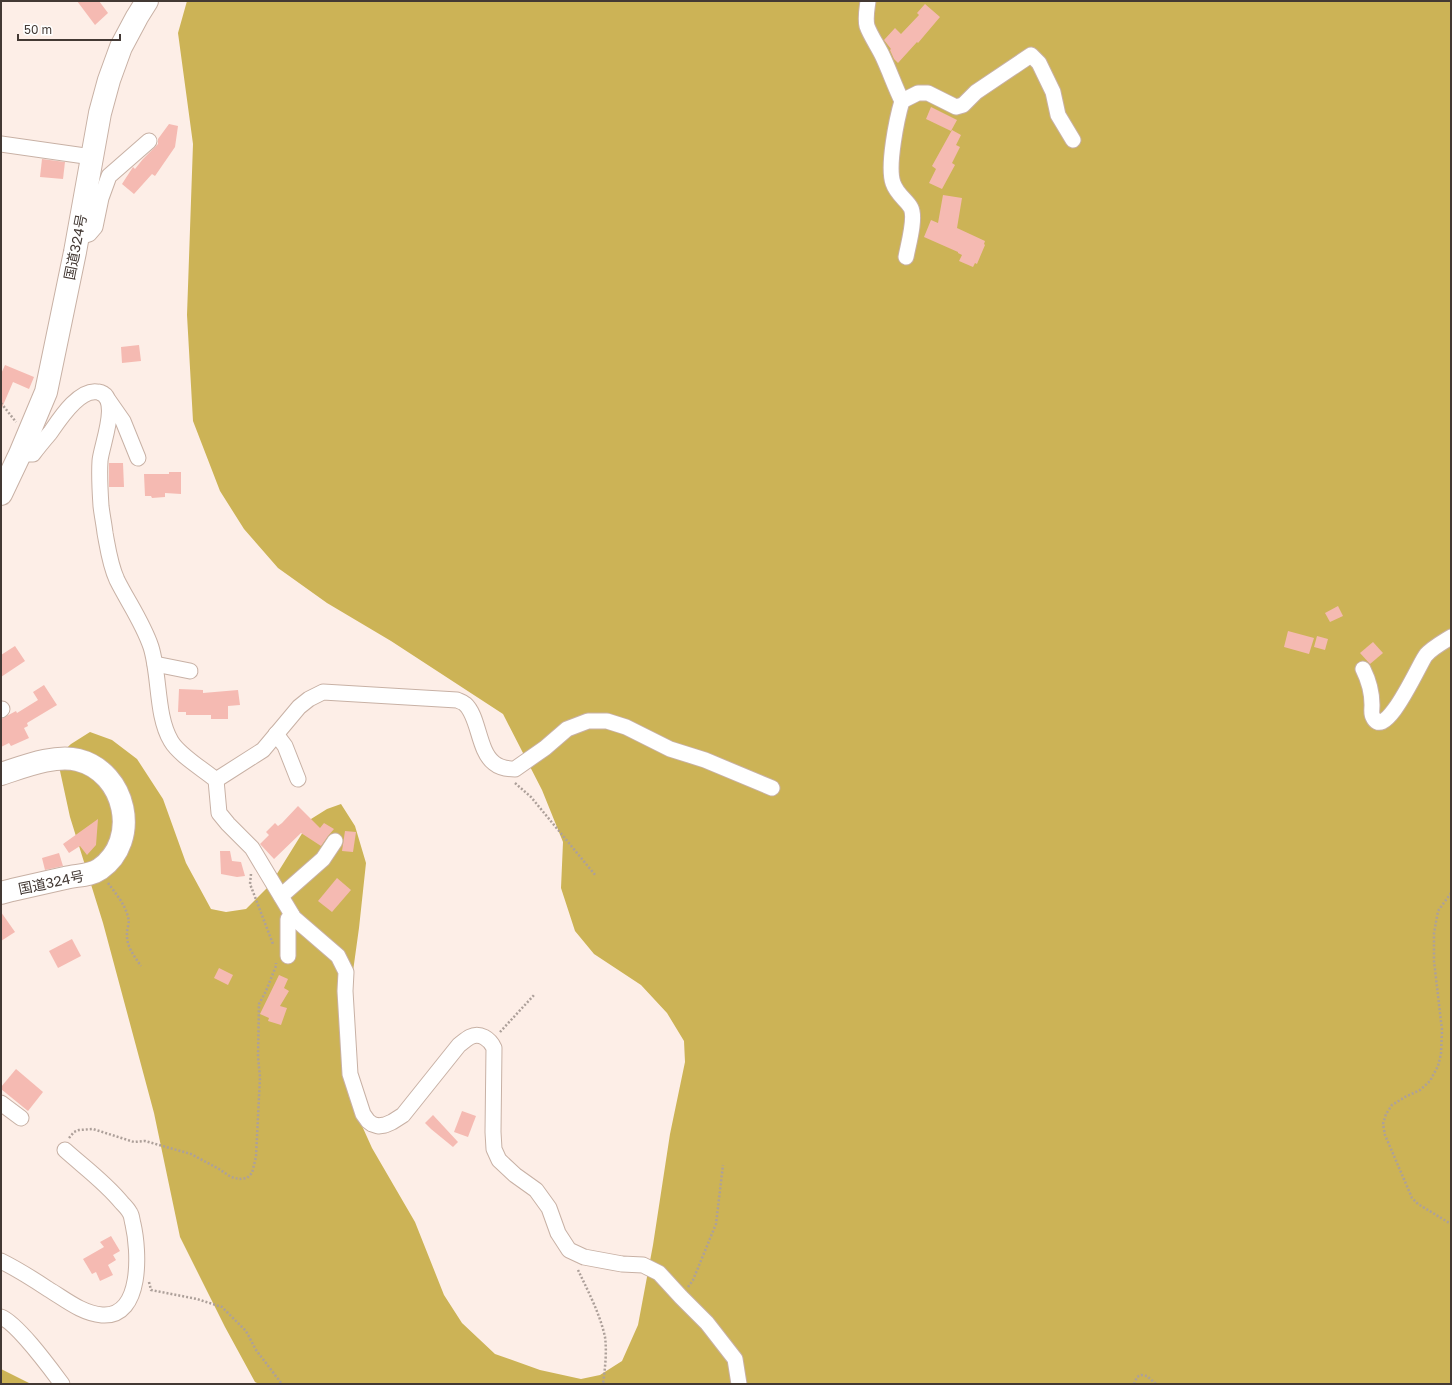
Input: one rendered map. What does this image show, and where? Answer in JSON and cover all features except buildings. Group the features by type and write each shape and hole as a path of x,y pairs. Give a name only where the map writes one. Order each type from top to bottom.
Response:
{"highway":[{"name":"国道324号","path":"3,485 20,454 46,392 100,113 109,80 121,47 147,1"},
{"name":"国道324号","path":"1,774 48,760 78,760 98,770 114,785 123,807 124,827 113,854 108,862 92,874 18,888 1,893"}],"street":[{"path":"868,1 866,19 867,27 881,53 902,101 898,118 891,173 893,184 911,208 913,218 906,257"},
{"path":"902,101 918,92 928,94 956,107 963,105 976,92 1031,55 1039,63 1053,92 1058,115 1073,140"},
{"path":"77,238 89,234 95,227 101,198 109,176 149,140"},
{"path":"1,144 92,157"},
{"path":"20,454 33,454 60,418 83,396 98,392 106,396 123,421 138,458"},
{"path":"109,401 110,408 100,460 101,509 109,555 117,579 145,632 155,664 162,714 169,739 180,752 216,780 219,813 252,848 294,918 338,956 346,972 345,991 350,1074 360,1107 368,1121 378,1126 385,1125 403,1115 459,1045 470,1036 480,1036 491,1042 494,1048 493,1132 494,1149 496,1155 506,1168 536,1190 549,1208 558,1233 569,1250 584,1257 622,1264 643,1265 659,1272 707,1323 735,1360 739,1384"},
{"path":"1363,670 1370,685 1372,716 1376,721 1380,722 1396,708 1426,655 1451,637"},
{"path":"155,664 190,671"},
{"path":"216,780 263,750 299,707 309,699 323,692 457,700 464,703 470,710 487,755 494,763 504,768 515,769 545,748 567,729 588,720 607,721 626,728 670,749 704,760 772,788"},
{"path":"276,734 285,746 298,779"},
{"path":"281,896 323,859 335,841"},
{"path":"282,957 288,919 292,915"},
{"path":"1,1103 21,1118"},
{"path":"1,1261 20,1271 74,1306 92,1313 103,1315 114,1313 125,1306 132,1293 136,1276 137,1262 136,1237 130,1213 112,1191 65,1150"},
{"path":"1,1317 16,1328 62,1384"}],"path":[{"path":"494,763 499,773 520,786 530,797 596,876"},
{"path":"256,855 250,884 273,944 274,951"},
{"path":"97,870 120,899 127,911 129,920 127,933 129,947 141,966"},
{"path":"1451,893 1438,911 1434,933 1434,961 1442,1030 1441,1054 1438,1066 1430,1082 1420,1090 1392,1105 1386,1114 1383,1124 1386,1135 1412,1198 1418,1204 1451,1224"},
{"path":"65,1150 66,1144 74,1132 93,1129 134,1142 144,1142 191,1154 219,1168 231,1177 239,1179 247,1178 252,1173 256,1157 260,1076 258,1057 258,1004 266,991 276,966 282,957"},
{"path":"491,1042 535,994"},
{"path":"681,1297 693,1280 716,1224 723,1165"},
{"path":"569,1250 595,1306 605,1337 606,1356 603,1384"},
{"path":"148,1275 151,1290 197,1299 222,1307 246,1331 256,1350 282,1384"},
{"path":"1134,1384 1137,1377 1141,1375 1147,1376 1156,1384"}],"shaded area":[{"path":"187,1 1451,1 1451,1384 259,1384 255,1382 225,1327 180,1237 154,1113 103,923 70,817 57,757 71,744 90,732 112,740 137,759 163,799 186,863 211,909 226,912 246,909 270,885 311,819 327,809 341,804 355,826 366,863 359,928 341,1058 349,1097 372,1148 415,1222 444,1295 462,1323 495,1354 540,1370 581,1379 600,1375 622,1361 638,1325 653,1245 670,1134 685,1062 684,1041 667,1013 641,985 594,954 575,931 561,888 563,842 542,790 503,714 391,641 327,603 278,568 244,529 220,491 193,421 187,315 193,144 178,33"},
{"path":"1,1369 31,1384 1,1384"}]}
